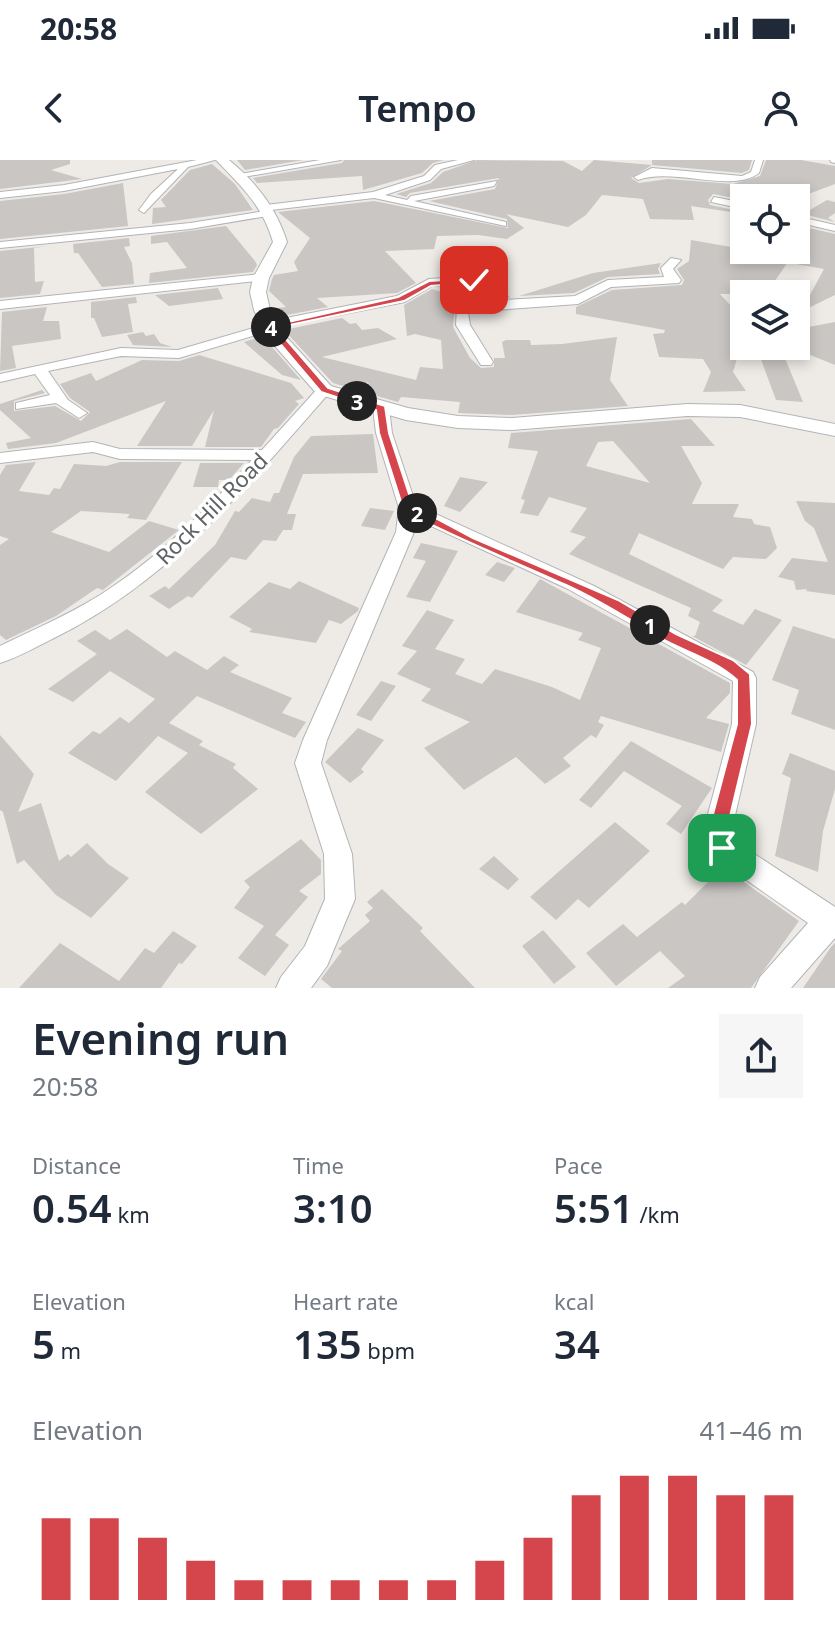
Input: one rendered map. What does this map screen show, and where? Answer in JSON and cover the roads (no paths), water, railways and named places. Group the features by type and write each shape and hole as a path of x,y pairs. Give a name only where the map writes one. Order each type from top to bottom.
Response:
{"street":[{"path":"0,195 64,188 211,160"},
{"path":"222,160 267,210 280,242 261,278 258,292 270,327 324,390 381,408 458,422 512,424 687,410 740,411 835,430"},
{"path":"238,175 337,160"},
{"path":"0,245 190,226 267,210 374,195 427,178 438,167 470,160"},
{"path":"638,177 652,171 743,179 755,173 759,160"},
{"path":"144,210 156,191 177,177 184,166"},
{"path":"402,201 494,183"},
{"path":"374,195 502,224"},
{"path":"714,200 730,203"},
{"path":"810,222 835,228"},
{"path":"486,362 463,325 461,310 483,305 578,300 619,282 675,280 669,276 667,268 675,260"},
{"path":"0,305 261,278"},
{"path":"0,378 121,352 179,354 270,327 401,299 429,283 490,279"},
{"path":"39,369 60,398 79,413"},
{"name":"Rock Hill Road","path":"0,655 117,594 156,565 191,535 324,390"},
{"path":"21,406 60,398"},
{"path":"292,988 316,956 340,899 338,854 308,763 315,740 405,532 408,508 384,433 381,408"},
{"path":"0,458 93,447 120,454 264,455"},
{"path":"408,508 469,540 614,603 671,637 727,663 745,678 744,724 717,833 722,848 832,923 771,988"}]}
